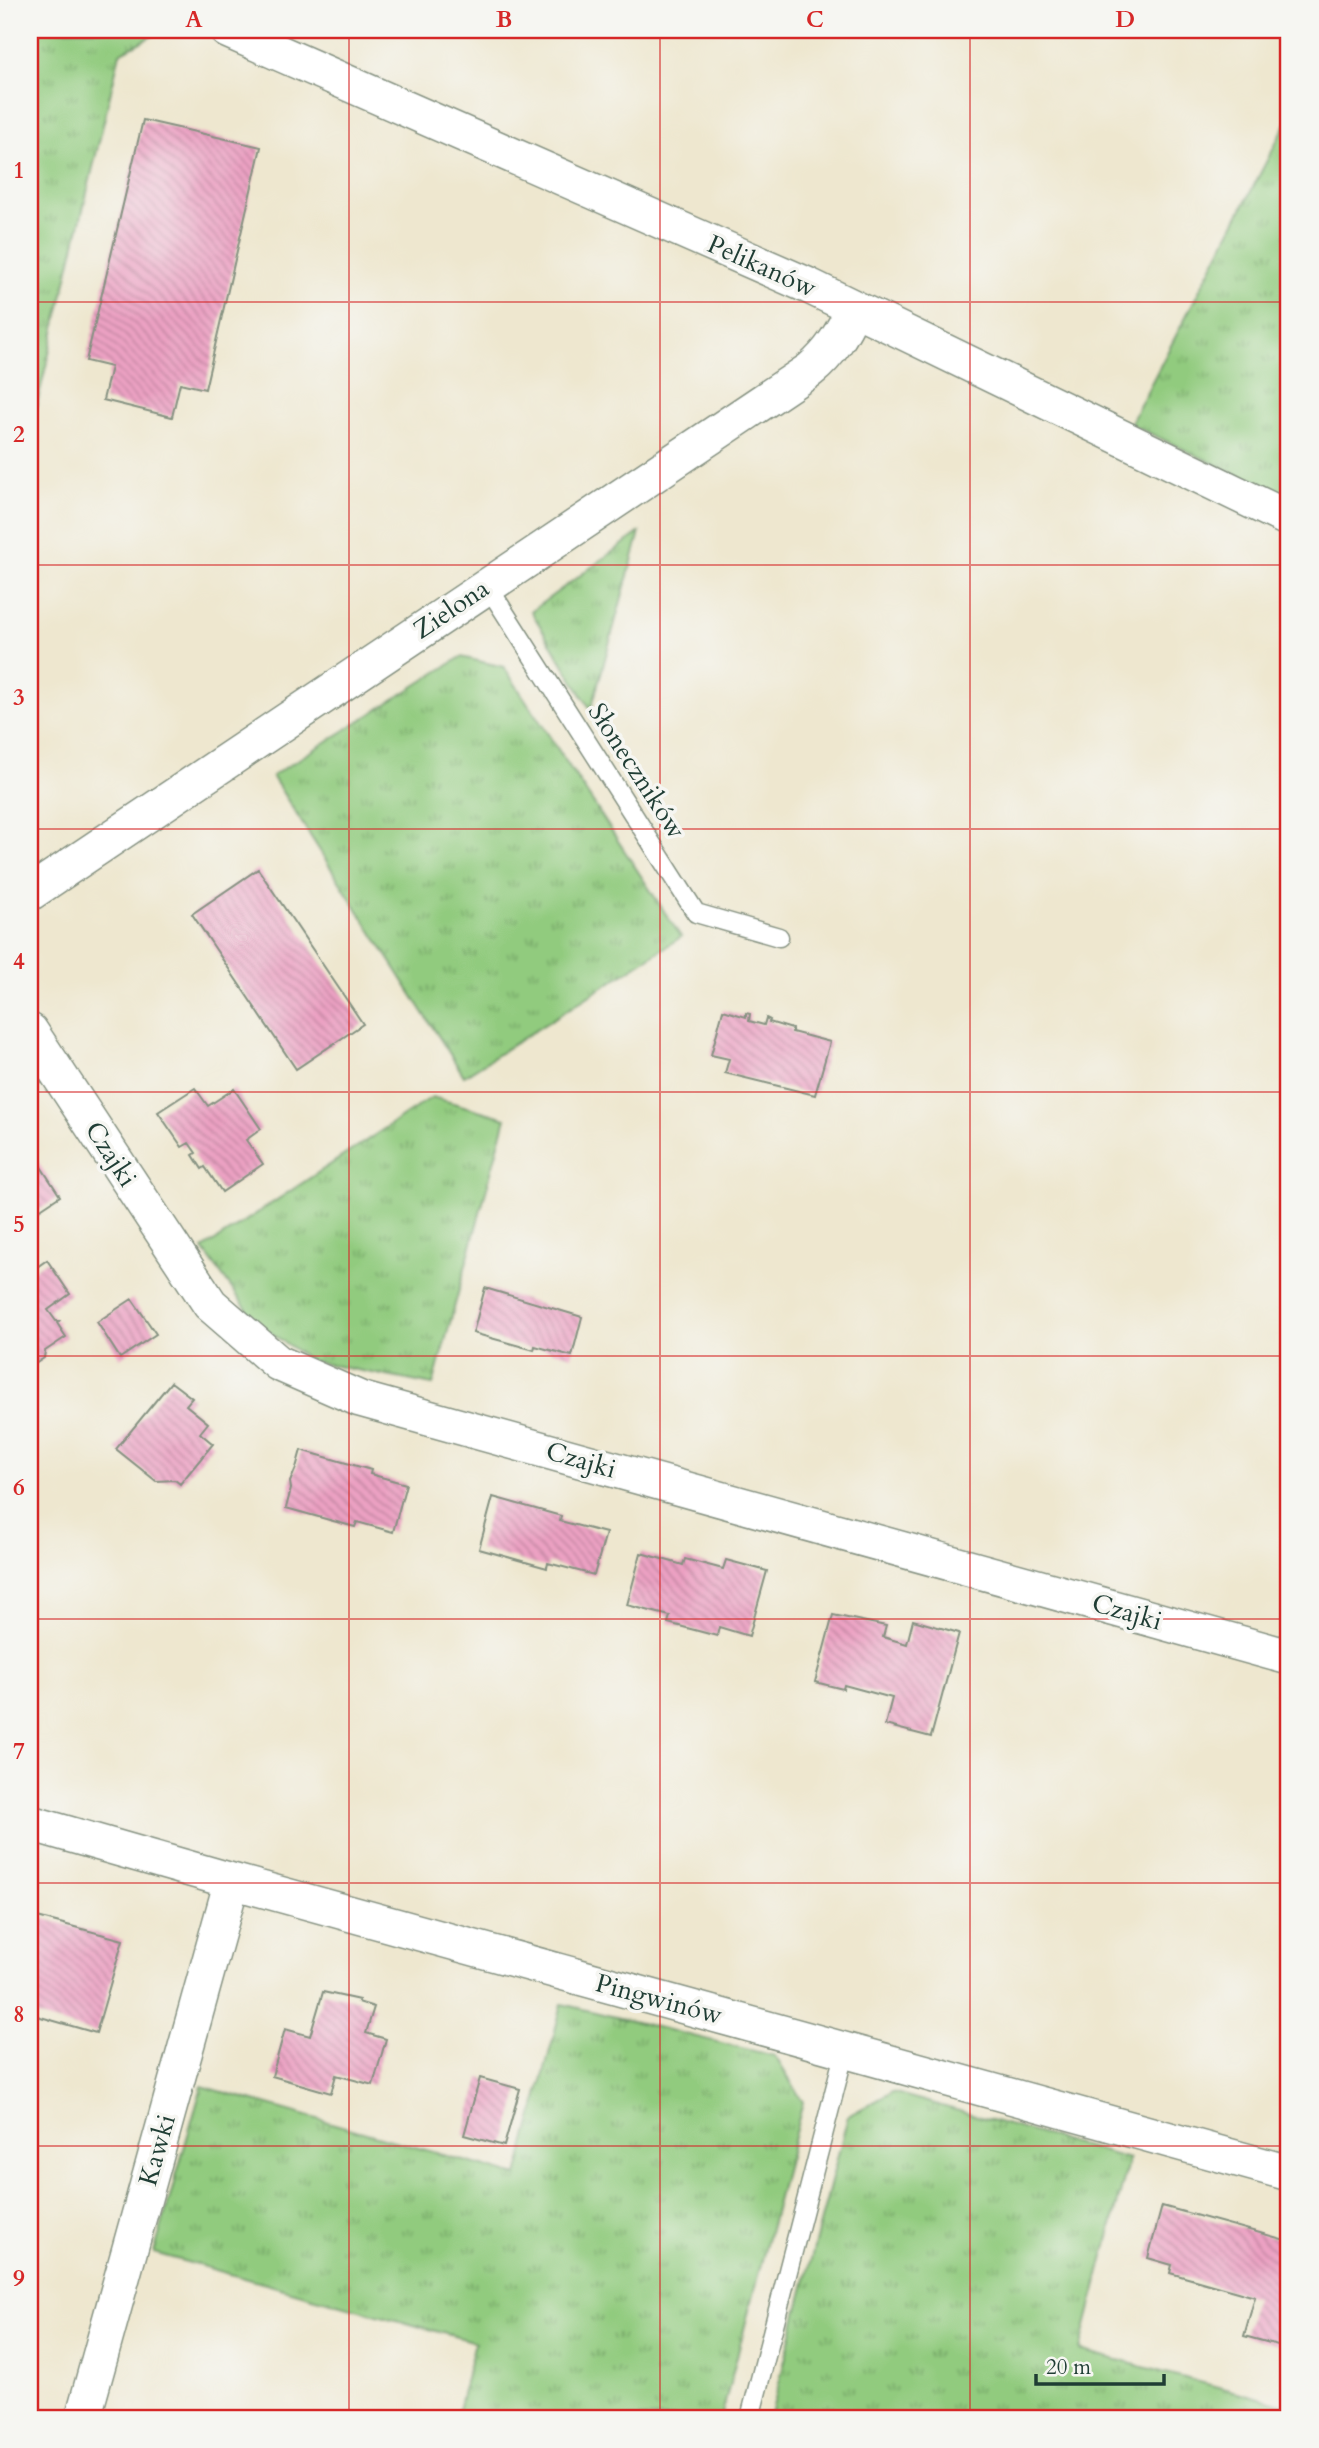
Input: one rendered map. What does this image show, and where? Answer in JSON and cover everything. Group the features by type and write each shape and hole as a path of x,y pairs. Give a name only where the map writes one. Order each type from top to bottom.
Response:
{"street":[{"name":"Pelikanów","path":"227,30 796,280 1289,519"},
{"name":"Zielona","path":"30,893 810,370 834,346 855,309"},
{"name":"Czajki","path":"30,1031 210,1304 278,1363 360,1399 1289,1657"},
{"name":"Pingwinów","path":"30,1823 1289,2173"},
{"name":"Kawki","path":"83,2418 232,1881"}],"lane":[{"name":"Słoneczników","path":"487,585 696,913 779,937"},
{"path":"750,2418 845,2050"}],"green space":[{"path":"30,30 151,30 156,34 120,53 30,434"},
{"path":"1289,118 1289,499 1130,424"},
{"path":"640,532 591,710 531,611"},
{"path":"461,657 504,667 681,937 464,1076 272,776"},
{"path":"432,1097 506,1118 433,1385 311,1361 257,1323 203,1249"},
{"path":"562,2004 775,2056 803,2102 721,2418 456,2418 475,2342 154,2253 202,2086 517,2176"},
{"path":"892,2092 1129,2159 1080,2350 1289,2406 1289,2418 770,2418 848,2116"}],"building":[{"path":"143,120 261,147 205,389 180,383 172,417 103,400 111,367 86,361"},
{"path":"258,869 363,1024 296,1069 192,914"},
{"path":"723,1010 746,1017 746,1013 750,1014 749,1021 764,1025 766,1018 769,1022 792,1029 792,1032 830,1042 815,1095 725,1073 729,1059 711,1055"},
{"path":"195,1088 208,1106 234,1089 261,1129 246,1140 263,1164 222,1192 205,1167 202,1169 189,1143 182,1147 158,1112"},
{"path":"30,1150 60,1196 30,1216"},
{"path":"47,1260 70,1294 48,1310 56,1321 59,1321 57,1323 66,1337 45,1351 44,1358 30,1364 30,1272"},
{"path":"485,1288 582,1317 572,1356 535,1346 534,1350 473,1333"},
{"path":"132,1299 156,1334 120,1358 97,1322"},
{"path":"171,1382 192,1398 186,1405 208,1423 200,1433 213,1444 180,1484 175,1480 156,1481 116,1449"},
{"path":"301,1450 371,1470 370,1474 406,1484 393,1532 357,1522 355,1527 286,1508 290,1482"},
{"path":"493,1497 561,1516 560,1521 606,1533 594,1575 548,1563 547,1568 479,1549"},
{"path":"641,1553 683,1565 685,1559 723,1569 726,1560 767,1571 749,1636 719,1627 717,1636 668,1623 670,1616 627,1605"},
{"path":"833,1615 886,1626 883,1637 907,1644 913,1620 959,1633 931,1737 885,1725 892,1698 844,1685 843,1689 815,1682"},
{"path":"30,1915 123,1940 96,2033 30,2014"},
{"path":"323,1992 359,2000 358,2002 374,2007 366,2033 386,2039 373,2085 336,2075 331,2093 272,2076 285,2029 310,2036"},
{"path":"480,2078 520,2089 504,2146 464,2135"},
{"path":"1162,2206 1289,2241 1289,2348 1244,2336 1255,2297 1170,2273 1172,2265 1148,2258"}]}
